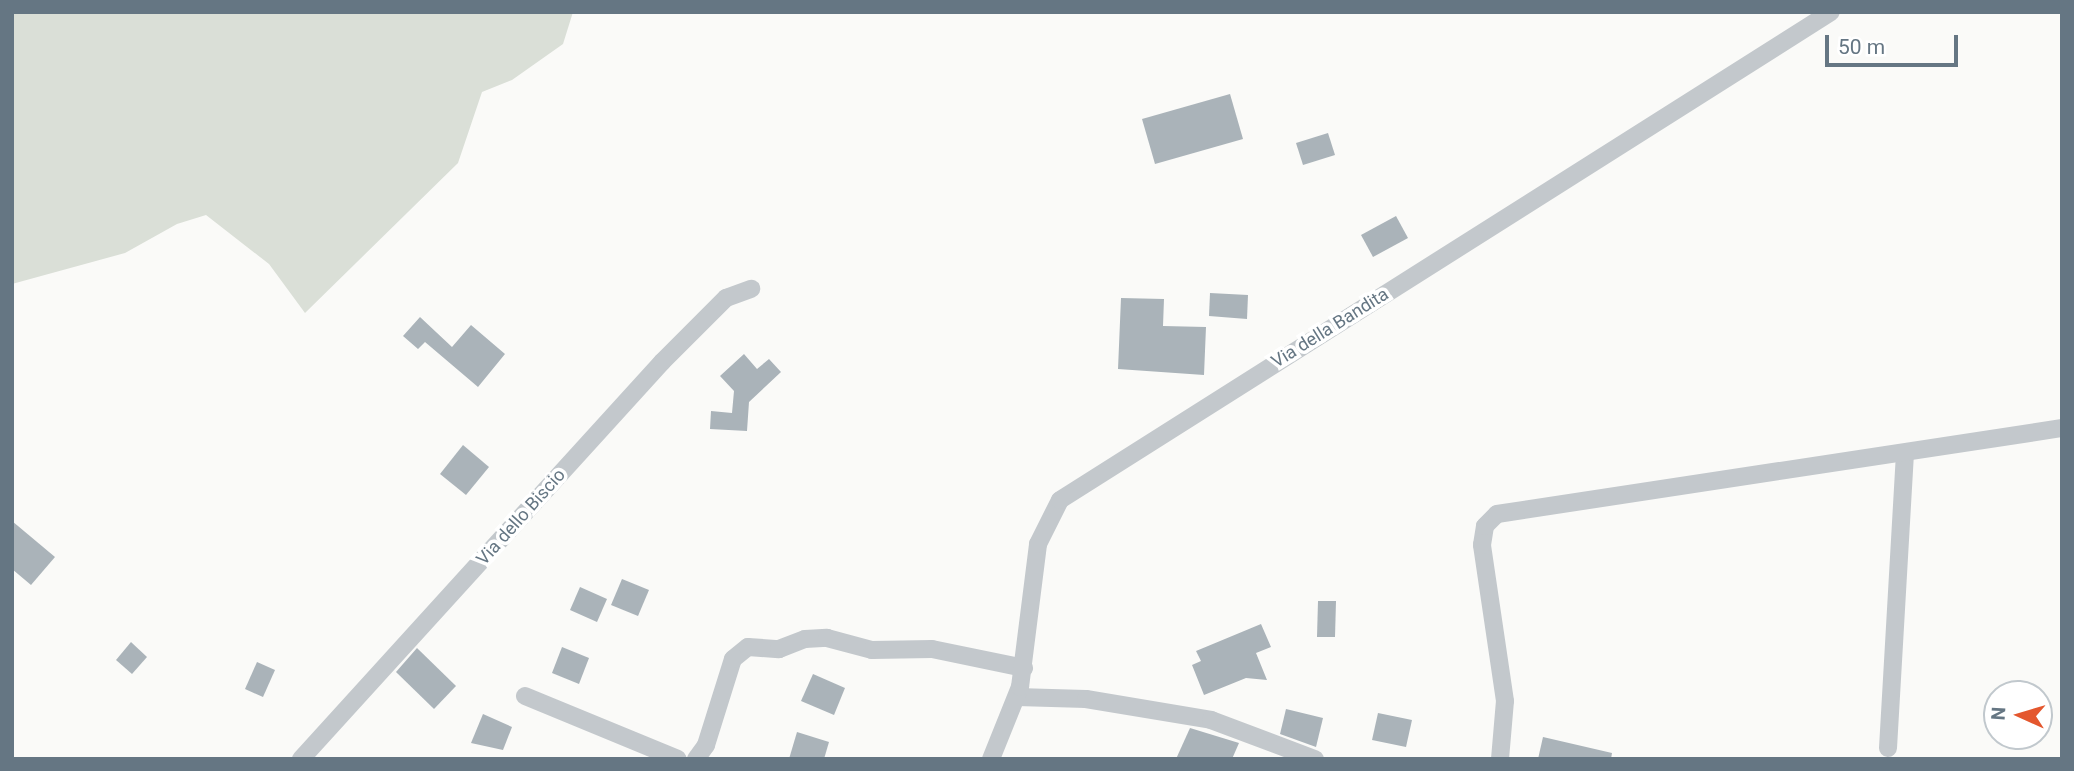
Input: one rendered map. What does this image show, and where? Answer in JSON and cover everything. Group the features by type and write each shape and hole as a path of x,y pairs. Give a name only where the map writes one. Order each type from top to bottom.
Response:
{"street":[{"name":"Via della Bandita","path":"991,759 1017,697 1024,667 1038,544 1049,514 1065,496 1831,12"},
{"name":"Via dello Biscio","path":"301,759 662,362 726,298 751,289"},
{"path":"1500,759 1505,701 1482,545 1483,530 1493,517 1905,455 2062,428"},
{"path":"1888,748 1905,455"},
{"path":"696,759 706,745 733,659 748,647 779,649 804,639 827,638 872,650 919,647 1024,667"},
{"path":"525,696 678,759"},
{"path":"1017,697 1086,699 1199,717 1315,759"}],"shaded area":[{"path":"12,12 573,12 563,44 512,80 482,92 458,163 305,313 269,264 206,215 177,224 125,253 12,284"}],"building":[{"path":"1230,94 1243,139 1155,164 1142,119"},
{"path":"1328,133 1335,155 1303,165 1296,143"},
{"path":"1396,216 1408,238 1373,257 1361,235"},
{"path":"1210,293 1248,295 1247,319 1209,316"},
{"path":"1121,298 1164,299 1163,326 1206,327 1204,375 1118,369"},
{"path":"420,317 452,347 471,325 505,354 478,387 425,342 418,349 403,336"},
{"path":"744,354 757,369 769,359 781,372 749,402 747,431 710,429 711,411 732,413 734,391 720,376"},
{"path":"463,445 489,467 466,495 440,474"},
{"path":"12,521 55,557 31,585 12,569"},
{"path":"622,579 649,590 638,616 611,605"},
{"path":"580,587 607,599 597,622 570,610"},
{"path":"1318,601 1336,601 1335,637 1317,637"},
{"path":"1261,624 1271,647 1256,653 1267,680 1246,678 1204,695 1192,665 1201,661 1196,651"},
{"path":"131,642 147,657 132,674 116,660"},
{"path":"562,647 589,658 579,684 552,673"},
{"path":"417,648 456,686 434,709 396,672"},
{"path":"257,662 275,670 263,697 245,689"},
{"path":"813,674 845,688 834,715 801,701"},
{"path":"1286,709 1323,718 1316,747 1280,734"},
{"path":"1378,713 1412,720 1406,747 1372,740"},
{"path":"483,714 512,727 503,750 471,743"},
{"path":"1190,728 1239,743 1232,759 1176,759"},
{"path":"797,732 829,742 824,759 789,759"},
{"path":"1543,737 1612,753 1611,759 1538,759"}]}
